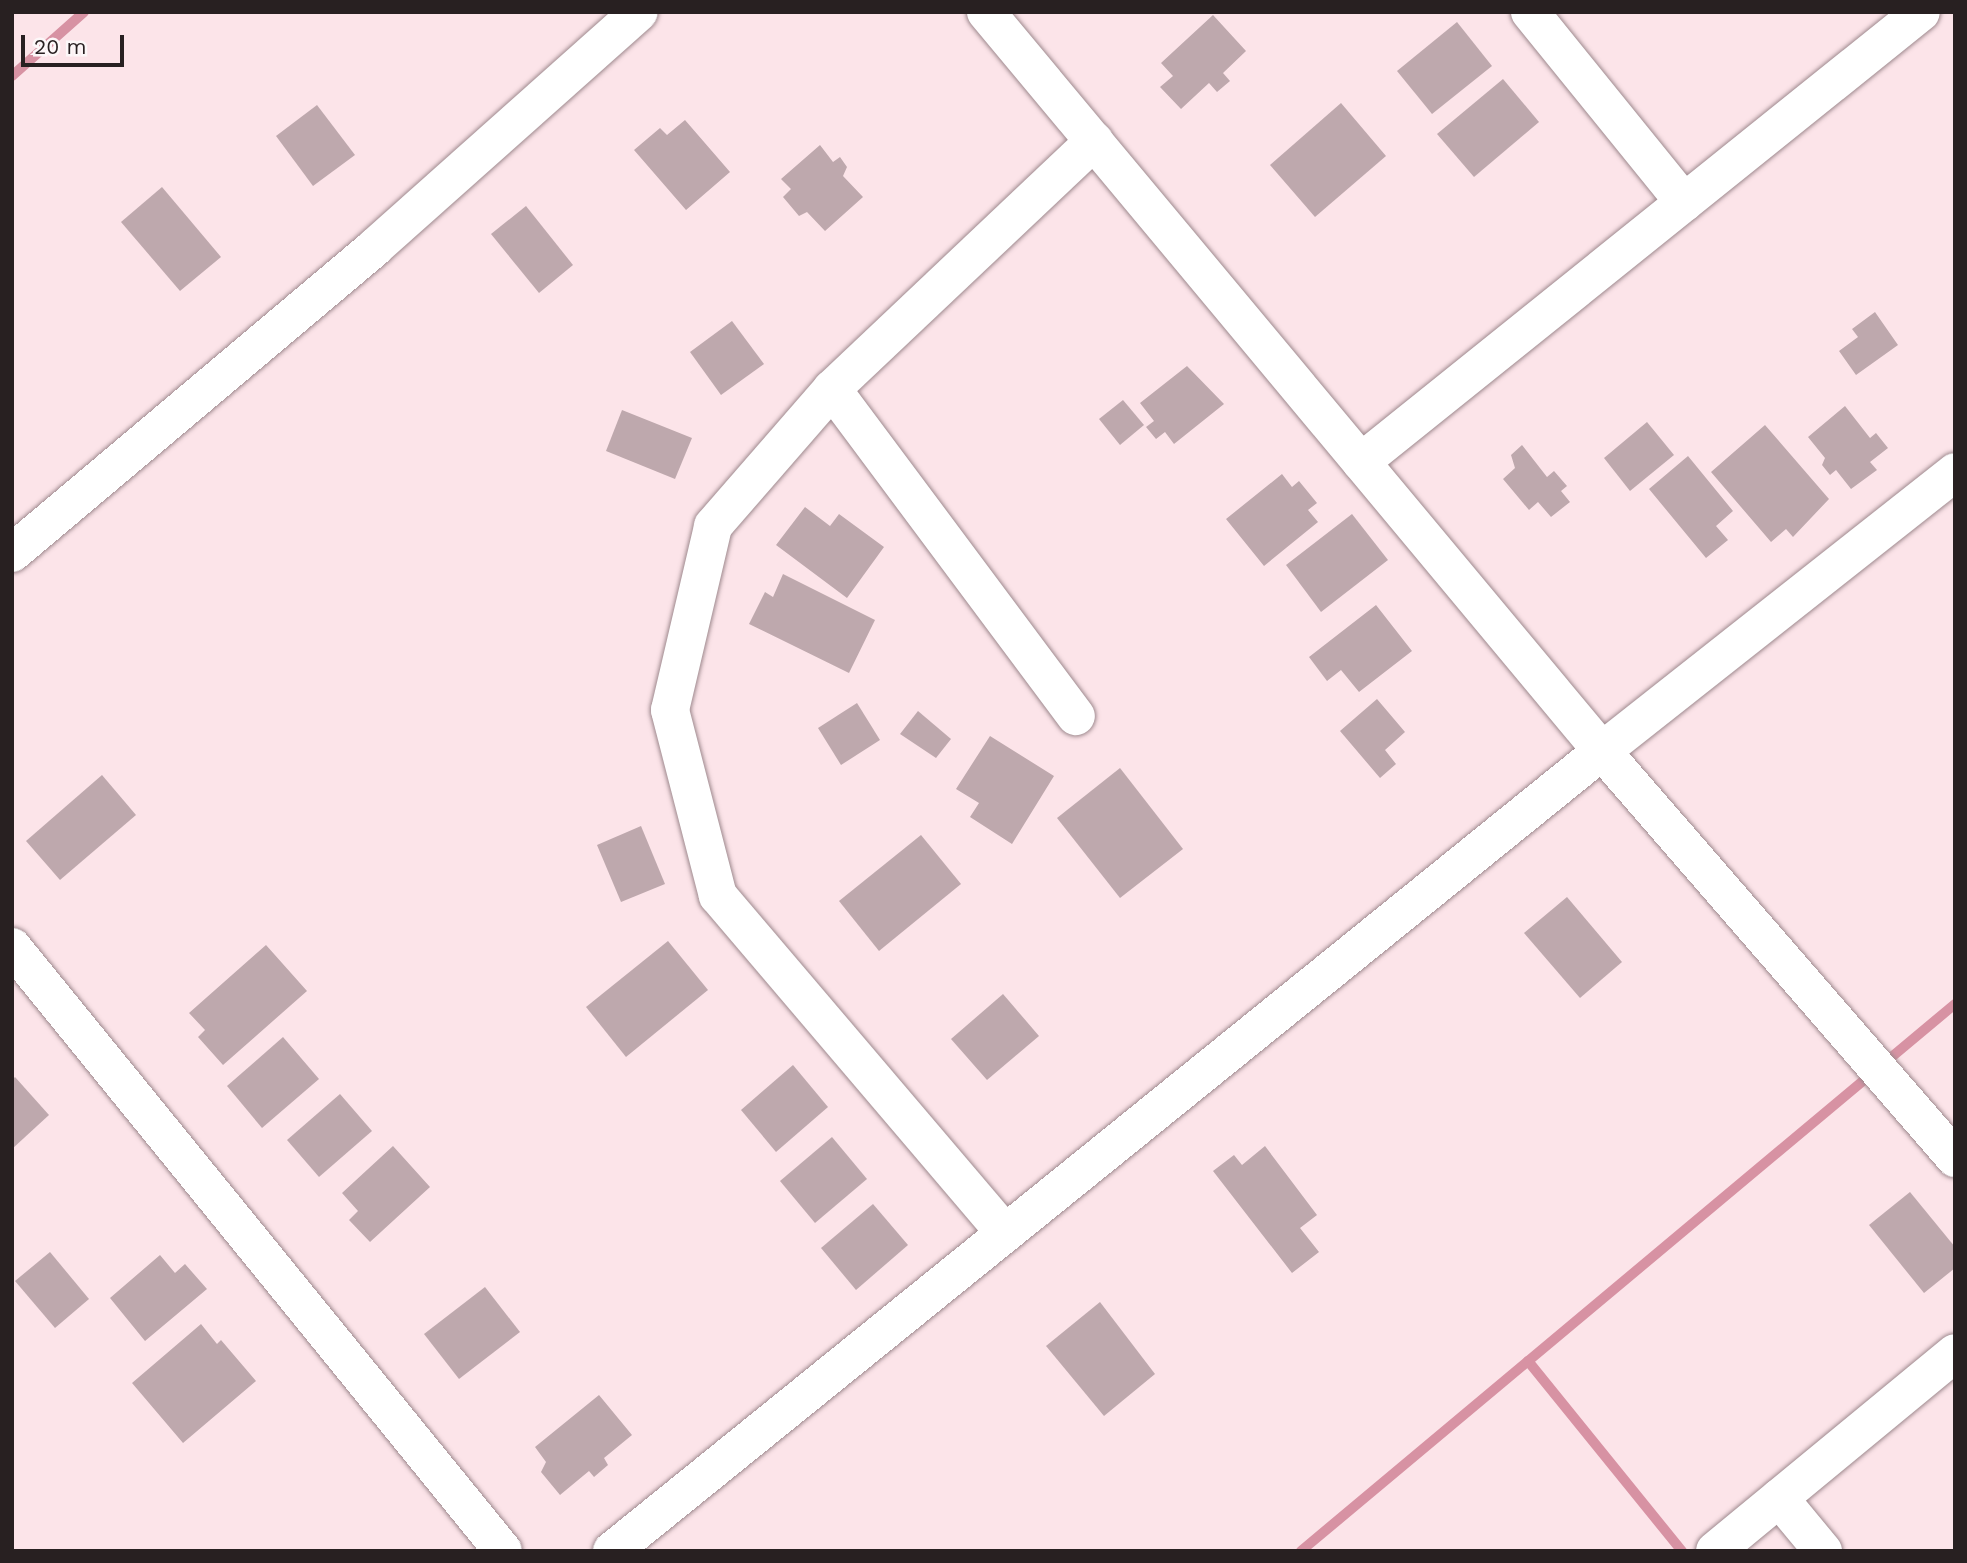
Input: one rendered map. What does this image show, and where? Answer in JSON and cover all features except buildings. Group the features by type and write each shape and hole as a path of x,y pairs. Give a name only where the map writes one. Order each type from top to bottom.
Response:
{"street":[{"path":"12,553 375,247 639,12"},
{"path":"986,12 1602,751 1955,1158"},
{"path":"1530,12 1685,202"},
{"path":"1361,462 1921,12"},
{"path":"1005,1233 718,896 670,710 713,526 832,389 1094,141"},
{"path":"832,389 1076,716"},
{"path":"612,1551 1602,751 1955,472"},
{"path":"12,947 503,1551"},
{"path":"1715,1551 1955,1353"},
{"path":"1779,1498 1823,1551"}],"waterway":[{"path":"12,76 84,12"},
{"path":"1301,1551 1955,1004"},
{"path":"1528,1361 1682,1551"}]}
